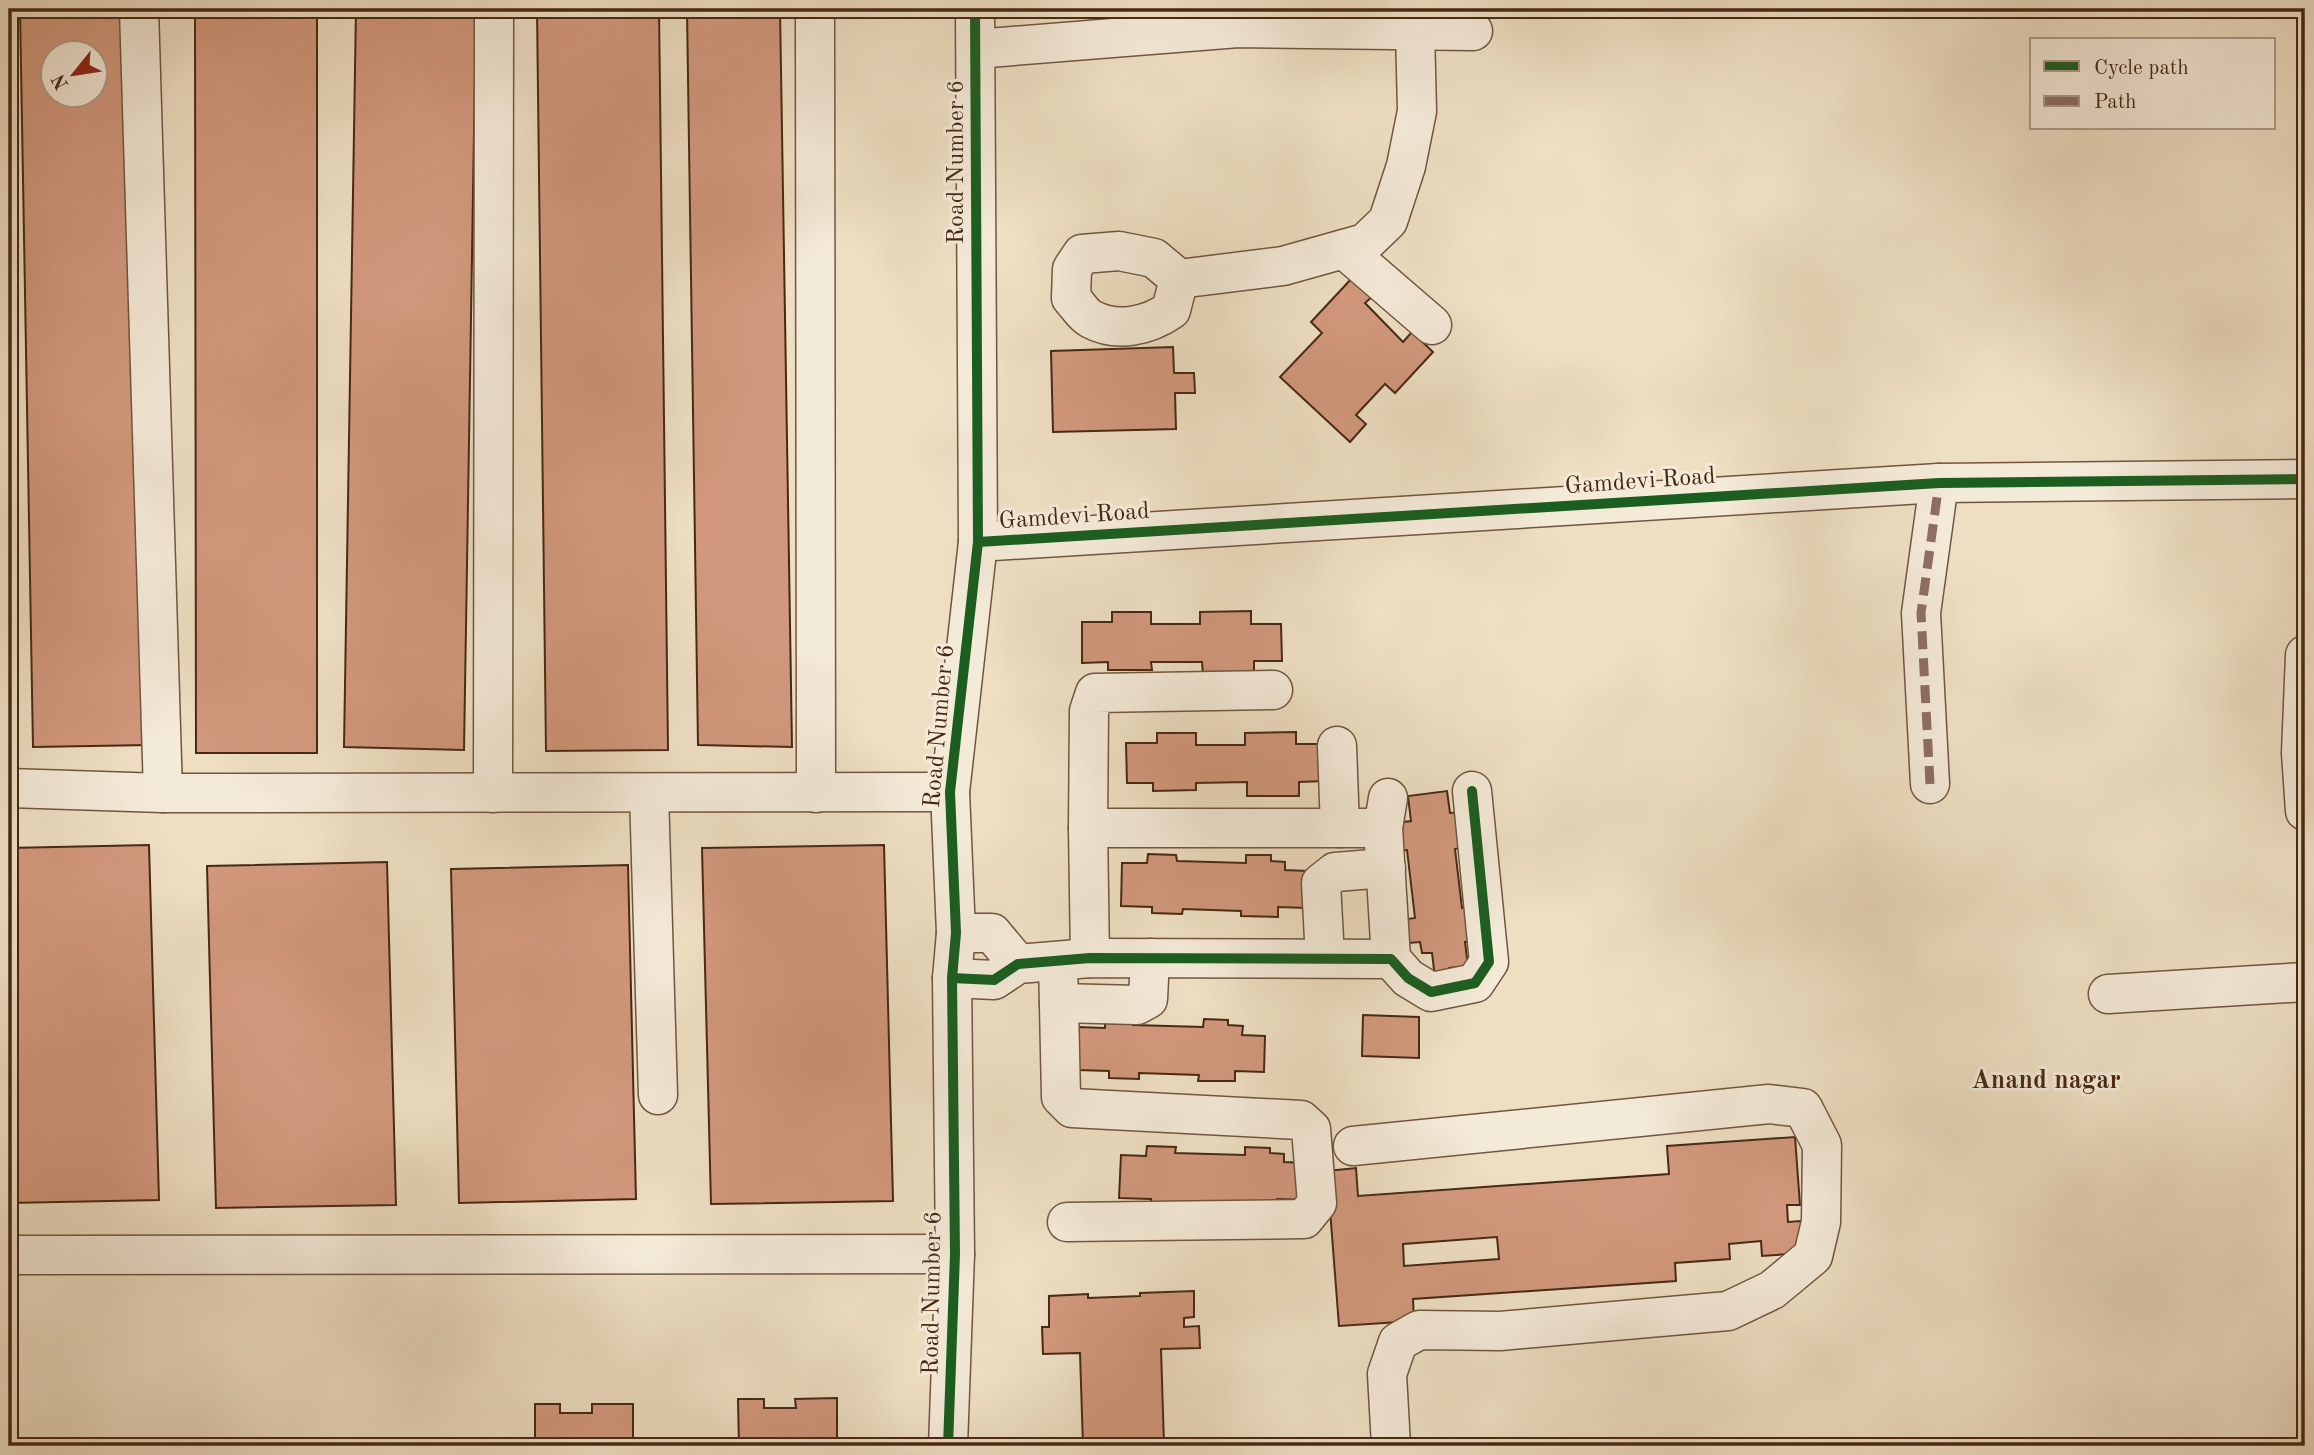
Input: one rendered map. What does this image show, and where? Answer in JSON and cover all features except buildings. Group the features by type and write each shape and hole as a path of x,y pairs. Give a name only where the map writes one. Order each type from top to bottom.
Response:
{"street":[{"path":"139,9 163,793"},
{"path":"493,793 494,9"},
{"path":"815,9 816,793"},
{"name":"Road Number 6","path":"948,1446 955,1254 952,978 956,933 950,792 978,542 975,9"},
{"path":"975,50 1165,22 1238,28 1473,31"},
{"path":"1179,279 1283,266 1344,249 1364,243 1388,220 1406,166 1417,111 1415,30"},
{"path":"1344,249 1432,325"},
{"name":"Gamdevi Road","path":"978,542 1940,483 2305,479"},
{"path":"1930,784 1921,613 1940,483"},
{"path":"2305,655 2301,753 2305,811"},
{"path":"1067,1222 1304,1219 1317,1203 1311,1129 1301,1120 1073,1108 1061,1097 1059,1003 1074,959 1088,828 1089,711 1095,693 1273,690"},
{"path":"1337,746 1340,828"},
{"path":"9,788 163,793 950,792"},
{"path":"1088,828 1340,828 1386,813 1391,959 1408,978 1431,992 1475,983 1489,962 1472,791"},
{"path":"649,793 658,1095"},
{"path":"1325,958 1321,883 1335,872 1386,868"},
{"path":"956,933 992,933 1018,964"},
{"path":"1059,1003 1137,1005 1148,999 1150,958"},
{"path":"952,978 994,980 1018,964 1074,959 1391,959"},
{"path":"2108,994 2305,982"},
{"path":"1353,1146 1769,1104 1803,1108 1822,1145 1821,1222 1813,1256 1772,1290 1728,1311 1500,1331 1419,1330 1398,1342 1387,1374 1391,1446"},
{"path":"9,1252 16,1255 955,1254"}],"marked path":[{"path":"1930,784 1921,613 1939,483"},
{"path":"2305,655 2301,753 2305,811"}],"cycle path":[{"path":"948,1446 955,1254 952,978 956,933 950,792 978,542 975,9"},
{"path":"978,542 1939,483 2305,479"},
{"path":"952,978 994,980 1018,964 1090,958 1391,959 1408,978 1431,992 1475,983 1489,962 1472,791"}],"district":[{"name":"Anand nagar","path":"2046,1079"}]}
